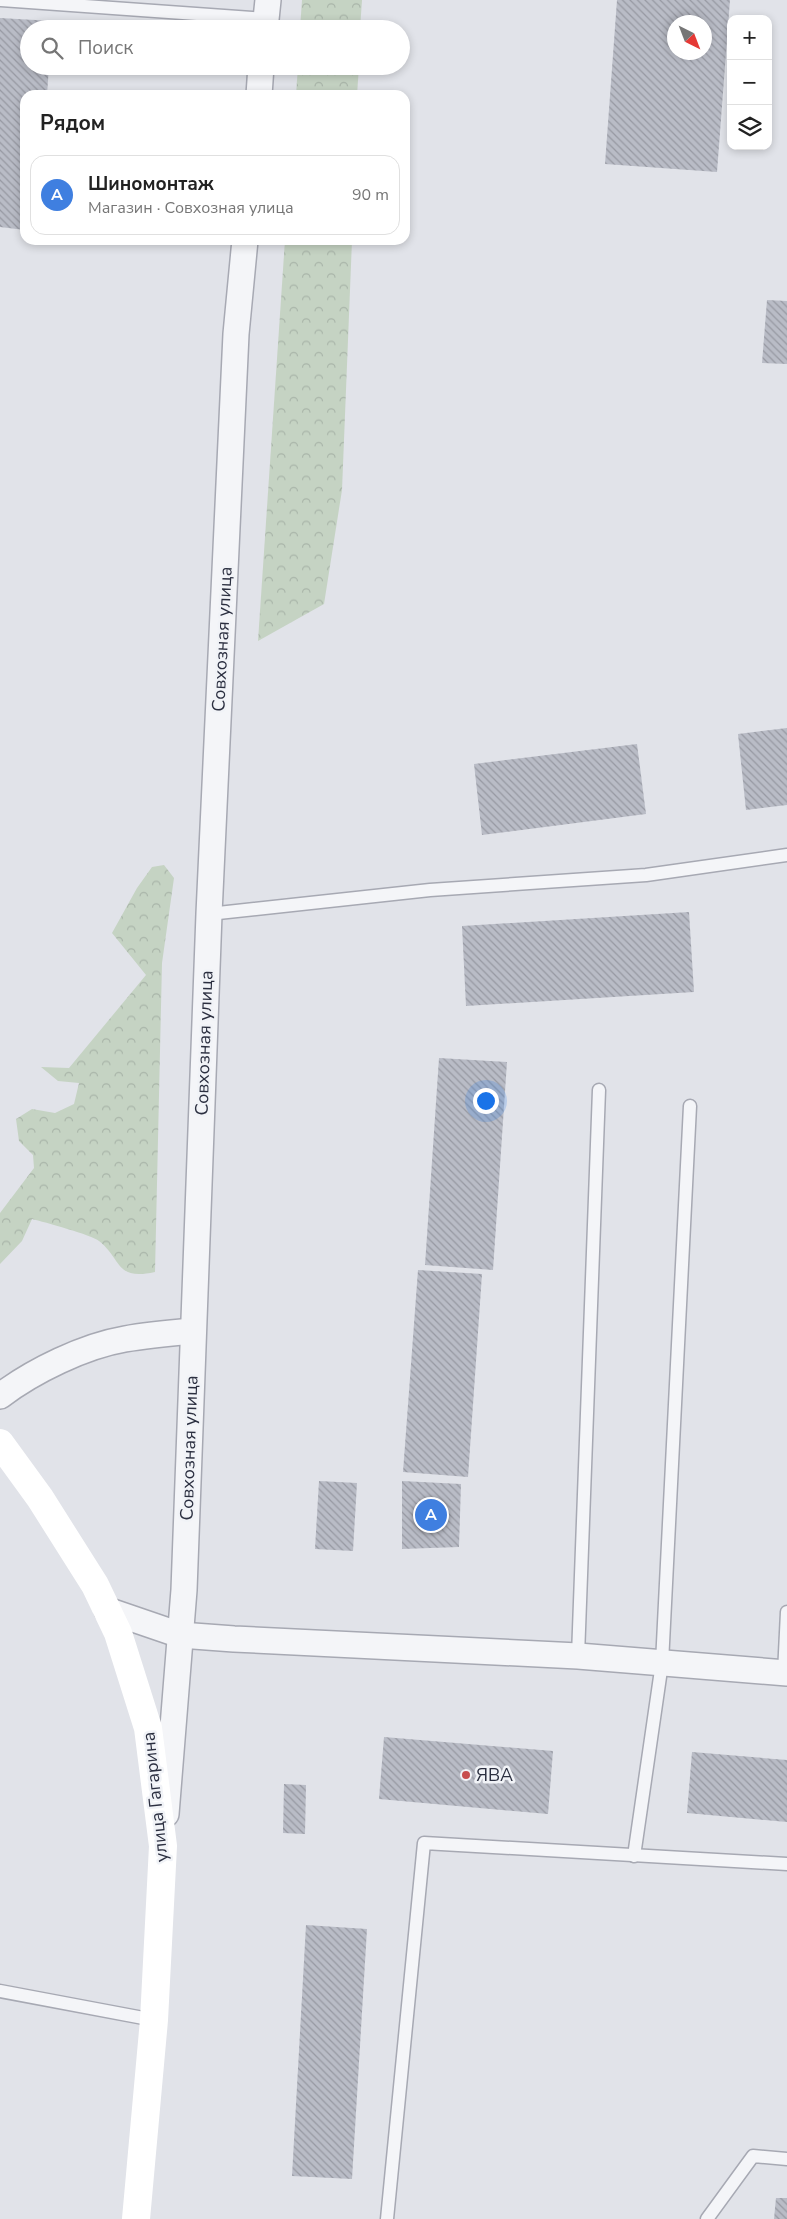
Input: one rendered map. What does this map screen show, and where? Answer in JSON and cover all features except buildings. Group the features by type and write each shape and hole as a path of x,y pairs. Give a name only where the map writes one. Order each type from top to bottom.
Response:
{"street":[{"path":"260,90 261,75"},
{"name":"Совхозная улица","path":"163,1846 180,1635 209,914 236,334 245,245"},
{"path":"0,1396 47,1366 122,1339 193,1332"},
{"name":"улица Гагарина","path":"0,1443 40,1498 95,1585 118,1633 134,1676 148,1728 163,1846 154,2020 136,2219"},
{"path":"107,1610 180,1635 578,1656 786,1673"}],"lane":[{"path":"1,0 266,16"},
{"path":"209,914 430,890 646,875 787,855"},
{"path":"578,1656 599,1090"},
{"path":"634,1856 662,1663 690,1106"},
{"path":"786,1673 787,1612"},
{"path":"387,2219 424,1843 787,1864"},
{"path":"0,1991 154,2020"},
{"path":"707,2219 753,2156 787,2159"}],"green space":[{"path":"302,0 362,0 361,20 301,20"},
{"path":"297,75 358,75 357,90 296,90"},
{"path":"285,245 352,245 342,490 324,604 258,641"},
{"path":"164,865 174,878 162,963 155,1272 142,1274 126,1271 95,1238 32,1219 22,1241 0,1264 0,1213 34,1168 33,1155 19,1141 16,1119 32,1109 55,1113 74,1104 79,1083 58,1081 41,1067 69,1068 146,975 112,933 137,888 152,867"}],"place":[{"name":"Шиномонтаж","path":"431,1515"},
{"name":"ЯВА","path":"466,1775"}]}
